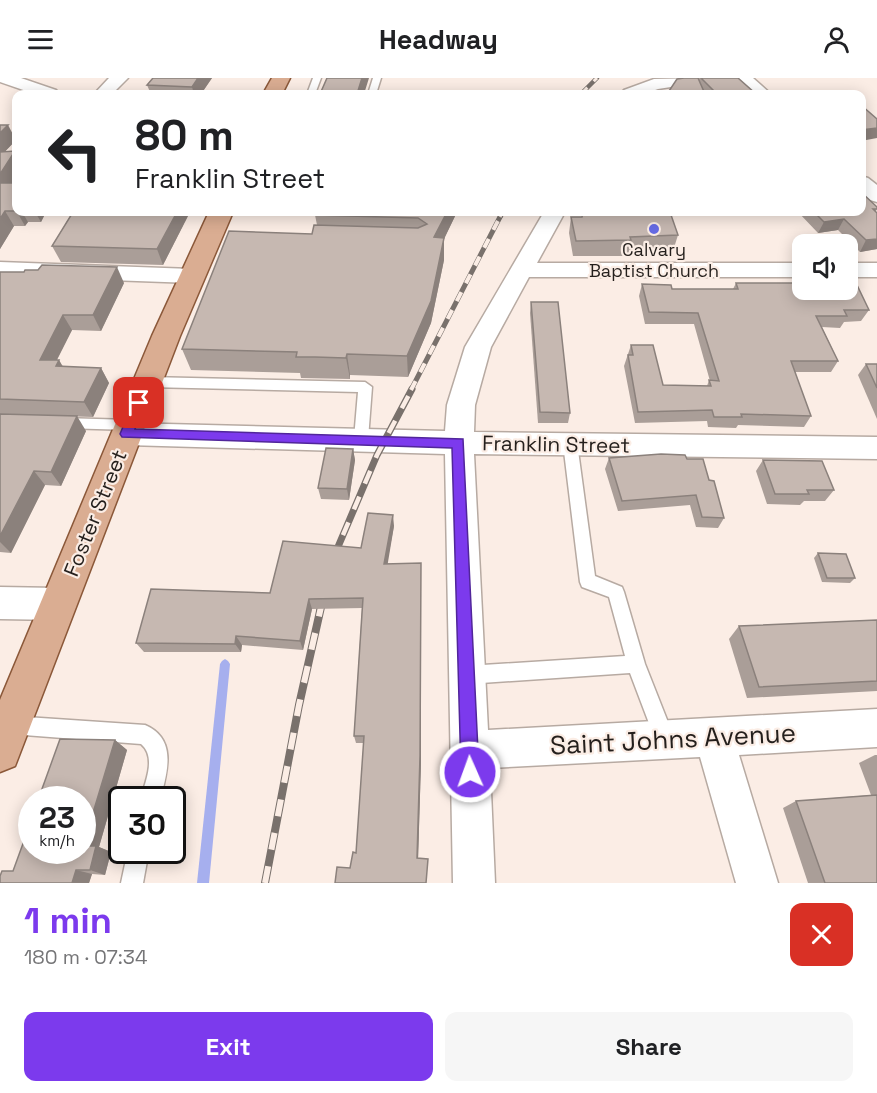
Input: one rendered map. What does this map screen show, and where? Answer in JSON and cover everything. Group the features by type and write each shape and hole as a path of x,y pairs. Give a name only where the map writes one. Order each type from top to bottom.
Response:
{"main road":[{"name":"Foster Street","path":"5,738 147,382 192,276 217,230"}],"street":[{"path":"2,78 38,90"},
{"path":"106,90 119,78"},
{"path":"640,90 654,84 697,78"},
{"path":"743,78 757,90"},
{"path":"474,883 459,443 461,405 478,347 552,216"},
{"path":"0,269 192,276"},
{"path":"522,270 792,270"},
{"path":"858,270 877,270"},
{"name":"Franklin Street","path":"129,429 459,443 877,448"},
{"path":"0,603 58,604"},
{"name":"Saint Johns Avenue","path":"469,750 877,728"},
{"path":"714,737 757,883"}],"lane":[{"path":"147,382 365,387 361,439"},
{"path":"48,422 129,429"},
{"path":"570,443 588,582 611,588 616,592 636,664 665,740"},
{"path":"467,675 636,664"},
{"path":"5,738 145,735 154,740 160,755 153,786"},
{"path":"132,883 136,864"}],"building":[{"path":"153,78 198,78 192,87 147,85"},
{"path":"327,78 362,78 358,90 322,90"},
{"path":"698,78 703,90 670,90 677,79"},
{"path":"701,78 738,78 752,90 713,90"},
{"path":"866,109 877,119 877,128 866,129"},
{"path":"0,125 8,125 0,133"},
{"path":"12,151 12,156 0,174 0,152"},
{"path":"0,183 12,183 12,211 5,211 0,219"},
{"path":"866,197 877,207 873,209 877,213 877,239 866,240 844,219 824,222 818,216 866,216"},
{"path":"71,216 175,216 157,249 52,246"},
{"path":"349,216 445,216 434,237 444,238 431,301 407,356 347,354 346,358 296,357 297,352 182,349 229,231 312,234 314,225 418,228 427,224 418,218"},
{"path":"671,216 678,235 630,237 631,240 576,241 571,217"},
{"path":"42,265 117,267 93,315 63,315 40,360 59,360 56,366 101,368 84,402 0,399 0,272 38,270"},
{"path":"736,283 792,283 792,300 858,300 858,287 869,310 844,310 847,316 816,316 838,361 791,361 811,416 741,414 742,417 714,417 712,410 638,412 628,355 633,355 631,345 653,345 663,385 711,386 709,380 719,381 698,313 649,312 642,284 671,285 672,289 738,289"},
{"path":"531,302 558,302 570,413 540,412"},
{"path":"866,364 877,364 877,388"},
{"path":"0,414 77,416 51,472 34,471 0,536"},
{"path":"326,448 353,449 347,489 318,488"},
{"path":"661,454 685,455 687,459 703,459 709,480 714,481 724,518 702,517 696,495 622,501 609,458"},
{"path":"763,460 822,461 834,490 807,490 809,494 775,494"},
{"path":"368,513 393,515 384,564 421,563 417,858 428,859 426,883 335,883 337,867 350,868 353,852 356,853 364,736 354,736 363,598 309,599 300,641 236,636 235,644 136,643 151,589 270,593 283,541 361,548"},
{"path":"818,553 846,554 855,578 827,578"},
{"path":"877,620 877,681 759,687 739,626"},
{"path":"60,739 115,740 96,803 96,786 43,786"},
{"path":"877,795 877,883 825,883 796,801"},
{"path":"18,857 18,864 92,864 90,870 76,870 72,883 0,883 2,871 13,871"}],"waterway":[{"path":"203,883 225,664"}],"railway":[{"path":"585,90 597,78"},
{"path":"411,390 500,216"},
{"path":"332,561 377,455 412,389"},
{"path":"320,609 324,593"},
{"path":"265,883 299,705 321,607"}],"place":[{"name":"Calvary Baptist Church","path":"654,229"}],"route":[{"path":"139,403 127,434 459,443 470,772"}]}
